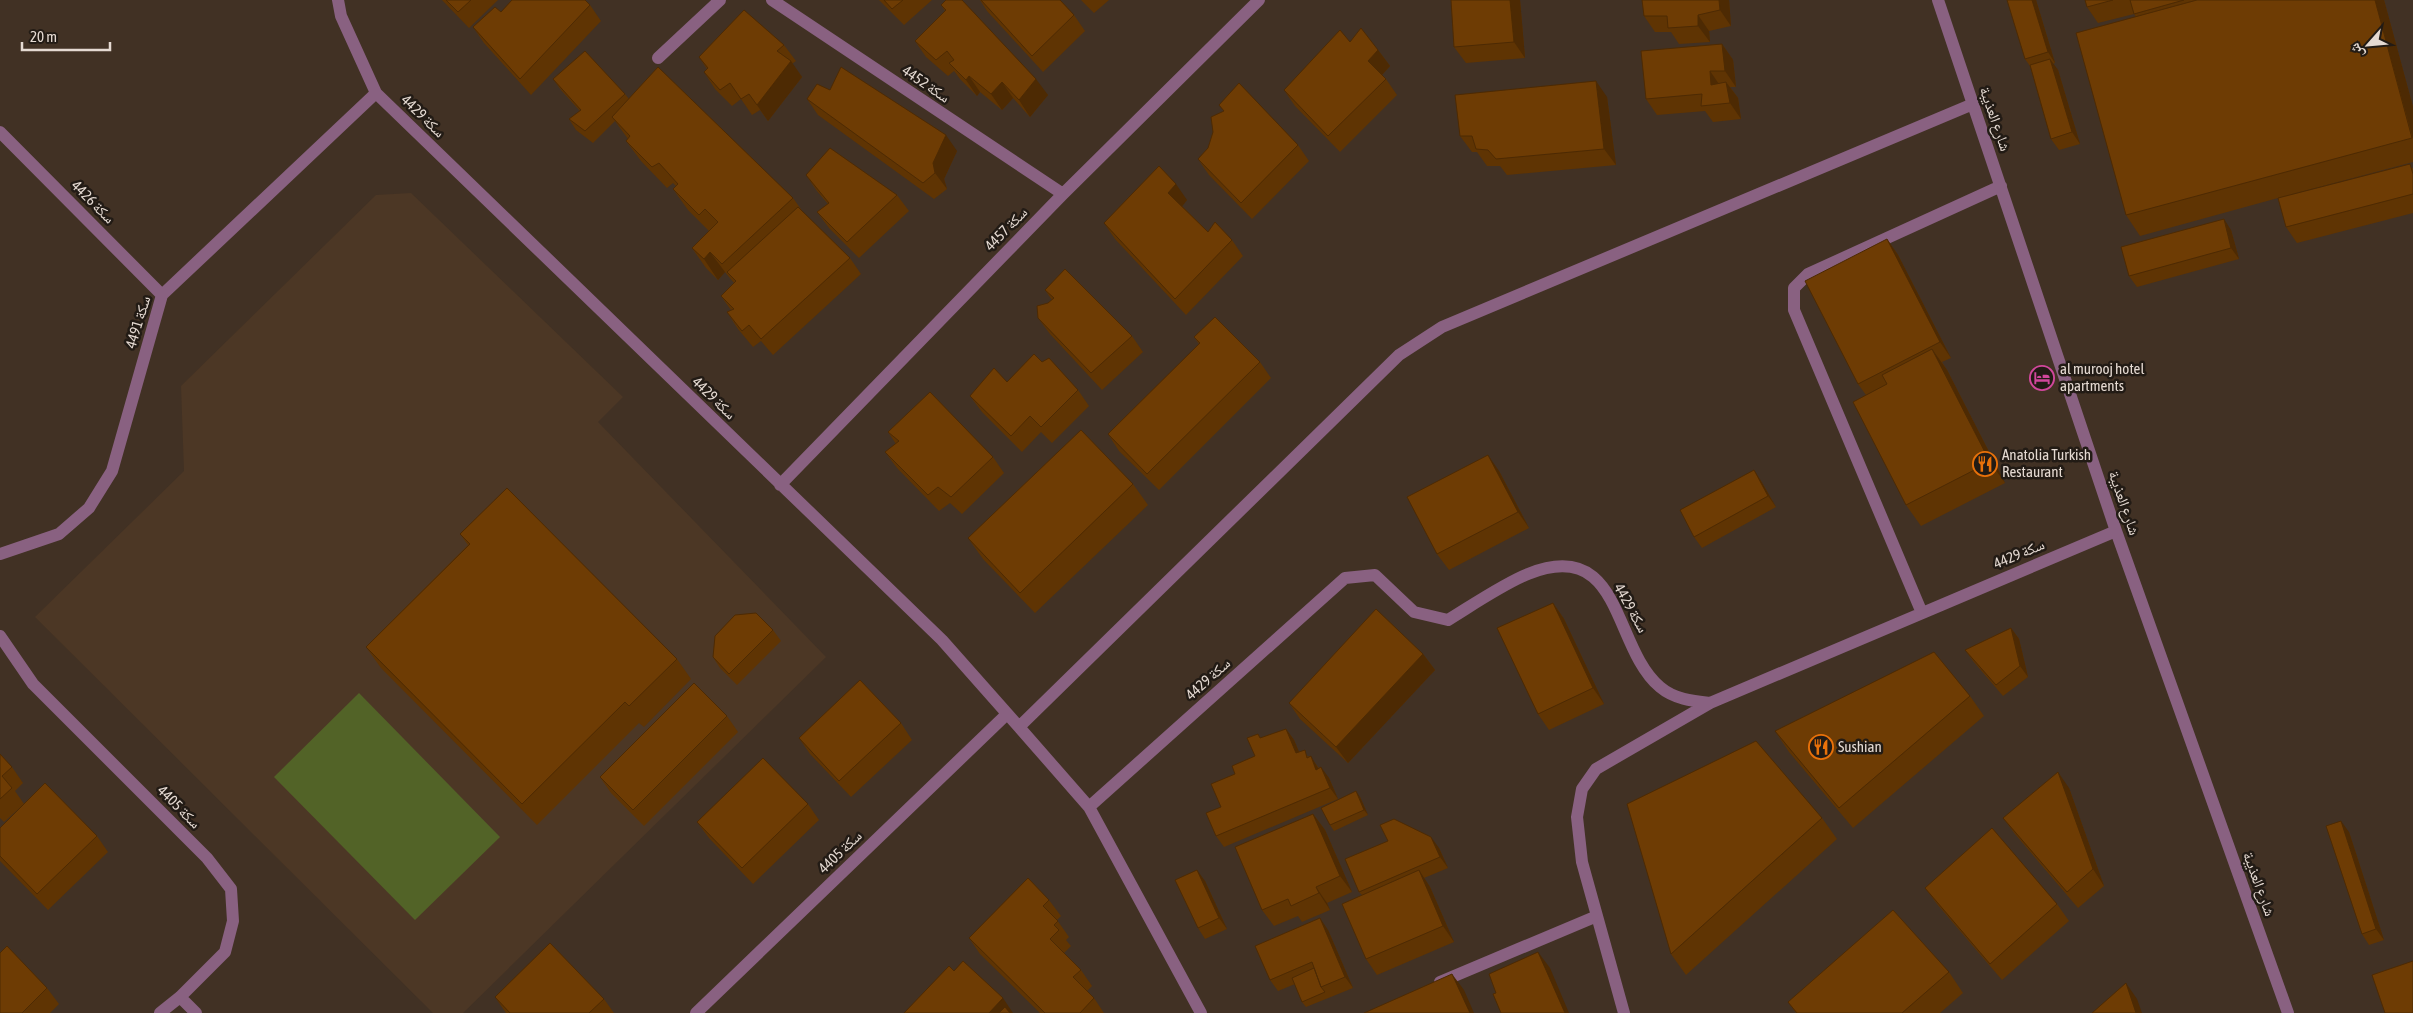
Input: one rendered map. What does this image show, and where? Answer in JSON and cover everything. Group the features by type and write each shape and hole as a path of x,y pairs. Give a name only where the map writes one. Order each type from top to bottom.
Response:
{"street":[{"name":"سكة 4429","path":"338,0 341,16 376,93 942,640 1089,807 1201,1013"},
{"path":"658,58 720,0"},
{"name":"سكة 4452","path":"772,0 1063,194"},
{"name":"سكة 4457","path":"780,485 1063,194 1259,0"},
{"name":"شارع العذيبة","path":"1938,0 2116,530 2288,1013"},
{"name":"سكة 4491","path":"0,554 58,534 89,508 112,471 162,295 376,93"},
{"path":"1019,727 1399,356 1442,327 1973,104"},
{"name":"سكة 4426","path":"0,132 162,295"},
{"path":"1922,613 1794,310 1794,288 1808,274 2001,186"},
{"name":"سكة 4429","path":"1089,807 1345,578 1375,575 1414,612 1448,620 1528,574 1566,566 1591,574 1609,597 1648,676 1661,688 1682,700 1710,703 2116,530"},
{"name":"سكة 4405","path":"0,636 33,684 206,858 232,889 233,921 224,952 180,997 160,1013"},
{"path":"1624,1013 1582,862 1577,817 1582,789 1596,769 1710,703"},
{"name":"سكة 4405","path":"696,1013 1007,714"},
{"path":"1431,986 1597,916"},
{"path":"180,997 196,1013"}],"shaded area":[{"path":"411,193 623,397 598,422 826,657 463,1013 433,1013 35,617 184,471 181,386 376,195"}],"green space":[{"path":"359,693 500,837 415,920 274,777"}],"building":[{"path":"446,0 471,0 458,12"},
{"path":"512,0 585,0 590,5 520,79 473,27 495,7 501,12"},
{"path":"884,0 903,0 892,9"},
{"path":"946,0 962,0 1036,79 1019,100 1002,82 991,94 969,76 966,80 949,63 954,60 947,51 936,60 915,41 946,10 941,5"},
{"path":"981,0 1060,0 1074,15 1032,56"},
{"path":"1451,0 1510,0 1514,42 1454,47"},
{"path":"1642,0 1719,0 1720,10 1698,15 1698,26 1668,28 1667,16 1644,16"},
{"path":"2007,0 2032,0 2048,52 2025,59"},
{"path":"2085,0 2113,0 2087,7"},
{"path":"2130,0 2184,0 2134,14"},
{"path":"2197,0 2375,0 2412,138 2126,215 2076,33"},
{"path":"744,10 784,45 777,51 791,61 757,105 749,94 741,99 730,83 720,90 704,72 708,68 699,57"},
{"path":"1361,28 1378,50 1368,61 1386,79 1328,136 1284,90 1340,30 1350,42"},
{"path":"1722,44 1725,71 1710,71 1711,85 1726,82 1730,103 1701,106 1702,94 1646,99 1641,51"},
{"path":"585,51 625,94 585,131 569,119 581,110 553,79"},
{"path":"2050,59 2072,132 2051,139 2030,65"},
{"path":"658,67 793,198 722,264 710,252 704,259 692,248 718,222 705,209 699,215 673,189 678,184 659,163 652,167 626,141 630,136 612,117"},
{"path":"841,67 946,135 933,163 935,173 923,183 807,99 817,84 830,90"},
{"path":"1596,81 1604,149 1496,159 1488,150 1476,149 1472,136 1460,136 1455,95"},
{"path":"1239,83 1298,145 1241,203 1198,159 1208,148 1213,132 1211,117 1224,111 1219,105"},
{"path":"830,148 897,195 847,242 817,212 829,203 806,175"},
{"path":"2410,164 2413,174 2413,194 2286,227 2278,198"},
{"path":"1159,166 1176,184 1168,193 1208,232 1215,222 1232,240 1175,299 1104,223"},
{"path":"798,207 850,258 761,339 749,325 742,331 727,312 734,309 721,296 736,281 727,272"},
{"path":"2224,219 2231,248 2129,276 2121,247"},
{"path":"1887,239 1940,342 1858,384 1805,281"},
{"path":"1065,269 1132,336 1091,373 1038,318 1037,306 1048,303 1054,298 1045,290"},
{"path":"1215,317 1260,362 1147,474 1108,434 1200,343 1194,337"},
{"path":"1932,349 1990,462 1906,505 1853,402 1887,384 1882,375"},
{"path":"1034,354 1042,362 1049,358 1078,390 1041,427 1030,416 1011,436 970,396 994,368 1007,382"},
{"path":"930,392 993,457 951,497 938,487 928,495 885,452 899,441 888,432"},
{"path":"1081,430 1133,484 1020,593 968,538"},
{"path":"1488,455 1518,512 1437,554 1407,497"},
{"path":"1754,470 1768,496 1694,537 1680,510"},
{"path":"507,488 677,659 629,706 625,702 522,804 366,647 470,544 460,534"},
{"path":"1553,603 1593,688 1538,714 1497,628"},
{"path":"1376,609 1423,654 1336,747 1289,703"},
{"path":"756,613 773,630 729,674 713,657 715,636 735,615"},
{"path":"2011,628 2020,666 1996,685 1965,650"},
{"path":"1934,652 1970,696 1839,808 1775,731"},
{"path":"860,680 901,723 839,781 799,738"},
{"path":"694,683 727,716 633,810 600,777"},
{"path":"1286,729 1296,753 1305,750 1307,758 1311,756 1316,770 1321,767 1330,788 1216,836 1206,813 1221,807 1211,784 1235,774 1232,766 1255,756 1247,738 1258,734 1260,738"},
{"path":"1756,741 1822,818 1671,954 1627,804"},
{"path":"0,754 12,767 2,776 12,788 0,799"},
{"path":"763,758 808,804 742,868 697,822"},
{"path":"2058,772 2093,869 2067,892 2003,818"},
{"path":"45,783 97,836 37,894 0,856 0,828"},
{"path":"1356,791 1364,810 1330,825 1321,808"},
{"path":"1313,814 1340,876 1316,887 1319,893 1291,906 1288,899 1262,910 1235,847"},
{"path":"1394,819 1431,837 1440,857 1359,892 1345,859 1388,841 1380,825"},
{"path":"2341,821 2376,929 2362,934 2326,826"},
{"path":"1992,828 2057,904 1990,964 1925,888"},
{"path":"1197,870 1219,918 1198,928 1175,880"},
{"path":"1419,870 1443,926 1366,959 1342,904"},
{"path":"1028,878 1049,900 1043,906 1058,921 1054,925 1059,930 1050,939 1081,970 1073,977 1094,998 1080,1013 1045,1013 969,938"},
{"path":"1893,910 1949,972 1902,1013 1797,1013 1788,1002"},
{"path":"1320,918 1345,977 1321,987 1312,962 1270,980 1255,946"},
{"path":"550,943 604,999 589,1013 510,1013 495,997"},
{"path":"7,946 47,988 22,1013 0,1013 0,953"},
{"path":"1538,952 1565,1013 1501,1013 1493,994 1496,993 1489,974"},
{"path":"963,961 1003,998 989,1013 904,1013 949,966 954,971"},
{"path":"2413,961 2413,1013 2385,1013 2372,975"},
{"path":"1314,968 1321,987 1325,992 1302,1002 1292,978"},
{"path":"1452,974 1470,1013 1364,1013"},
{"path":"2126,983 2136,1013 2092,1013"},
{"path":"1005,1007 1010,1013 999,1013"}],"place":[{"name":"al murooj hotel apartments","path":"2042,378"},
{"name":"Anatolia Turkish Restaurant","path":"1985,464"},
{"name":"Sushian","path":"1821,747"}]}
